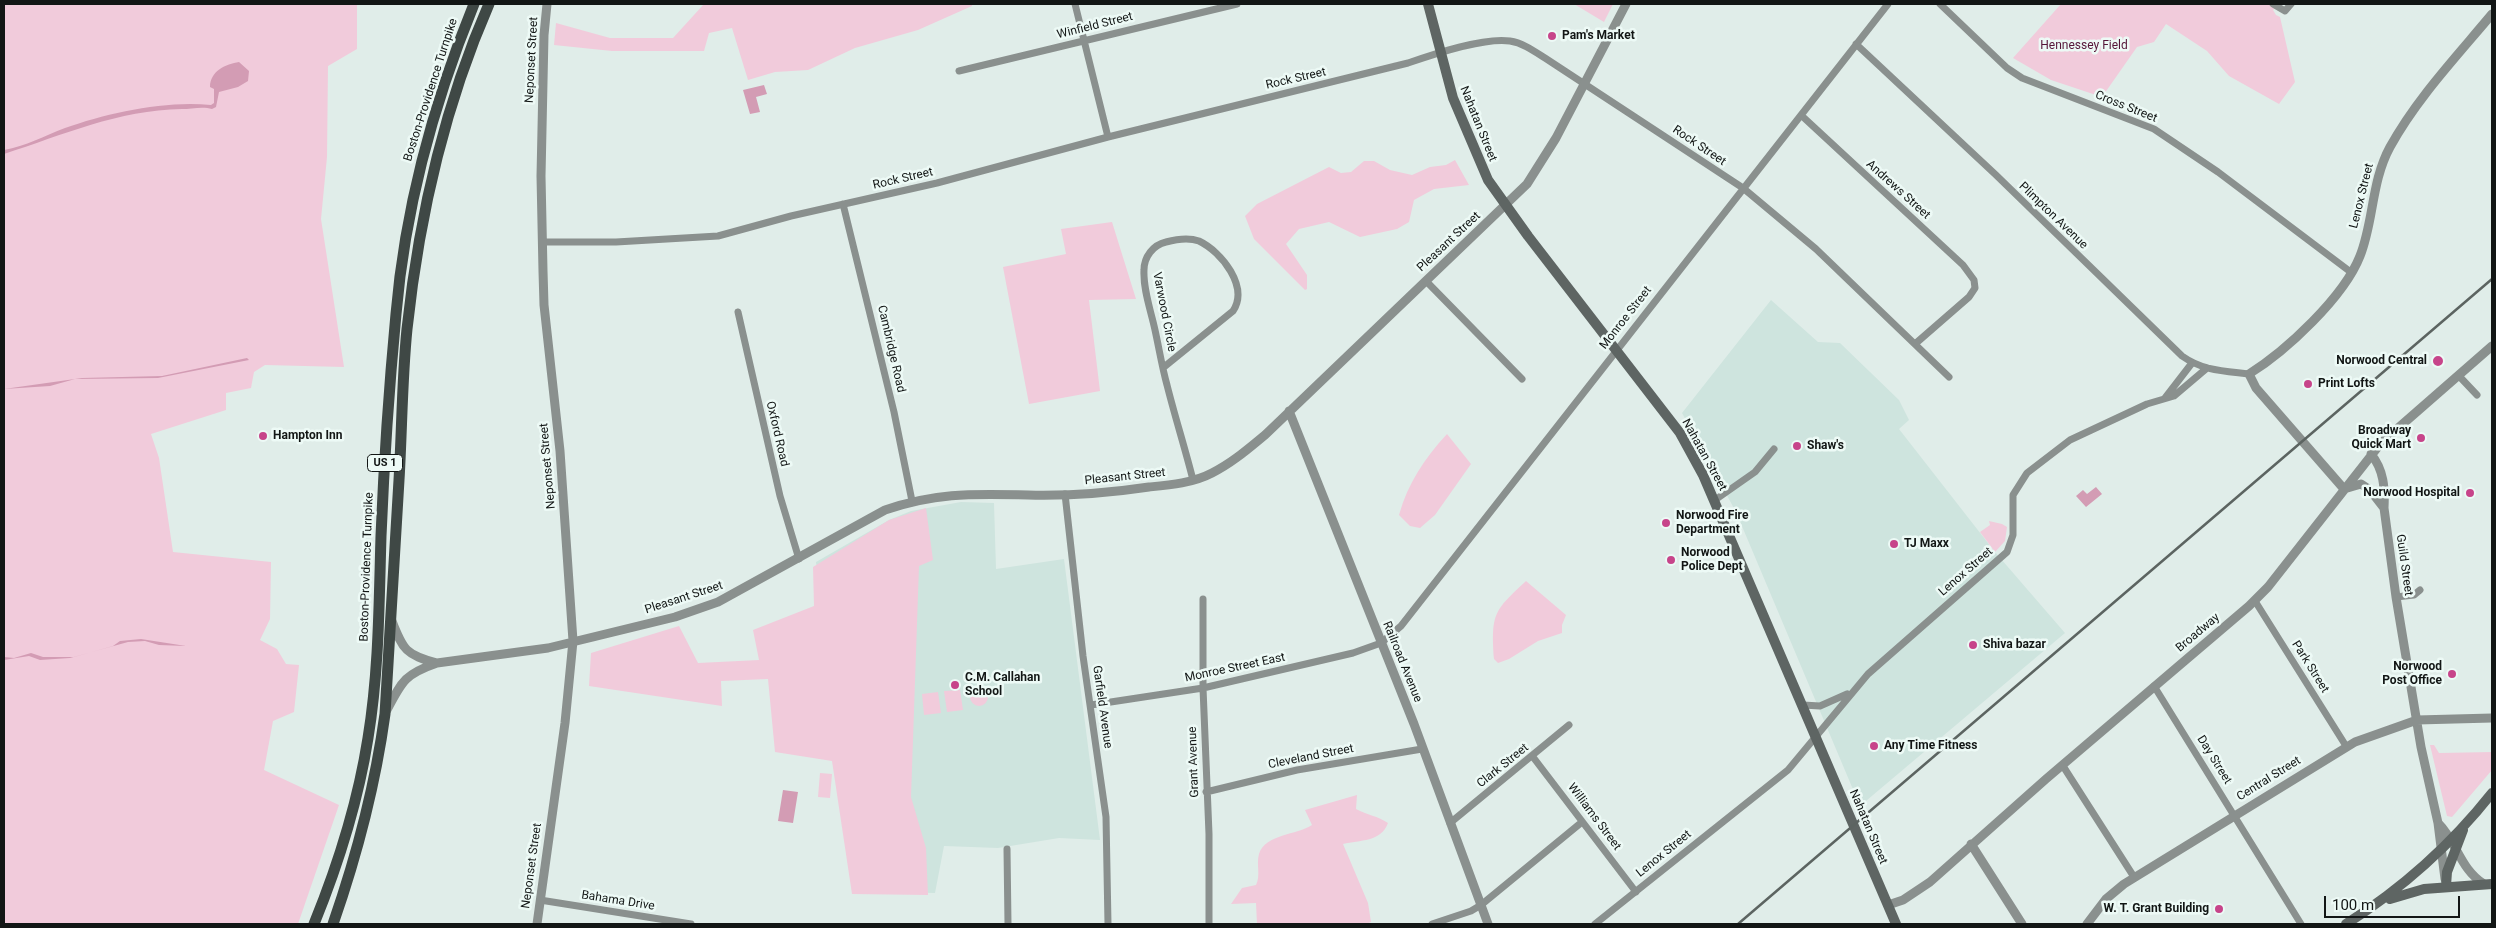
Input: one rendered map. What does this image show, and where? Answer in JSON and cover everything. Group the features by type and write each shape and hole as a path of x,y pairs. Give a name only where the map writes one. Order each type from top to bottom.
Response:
{"main road":[{"name":"Boston-Providence Turnpike","path":"314,924 332,876 354,805 373,704 383,504 400,279 419,174 430,132 461,37 474,4"},
{"name":"Boston-Providence Turnpike","path":"333,924 373,788 385,714 392,619 407,330 415,264 425,207 446,122 465,64 490,4"},
{"name":"Nahatan Street","path":"1428,4 1453,98 1467,135 1488,180 1506,207 1680,433 1716,500 1896,924"},
{"path":"2346,924 2373,907 2406,882 2440,852 2463,829 2492,793"},
{"path":"2446,886 2447,872 2463,829"},
{"path":"2373,907 2410,892 2446,886 2488,884"}],"street":[{"name":"Neponset Street","path":"537,924 565,723 573,641 560,451 544,305 542,116 547,4"},
{"path":"1075,4 1108,137"},
{"name":"Winfield Street","path":"959,71 1237,4"},
{"name":"Pleasant Street","path":"385,714 404,679 437,663 527,652 675,616 718,602 799,560 885,510 912,501 942,495 1064,494 1134,490 1193,480 1211,474 1244,453 1506,207 1538,171 1626,4"},
{"name":"Monroe Street","path":"1381,643 1407,618 1888,4"},
{"name":"Cross Street","path":"1940,4 2007,68 2022,78 2154,129 2218,172 2352,273"},
{"path":"2273,4 2285,11 2291,4"},
{"name":"Lenox Street","path":"2248,374 2310,324 2336,297 2352,273 2360,255 2374,191 2390,148 2418,104 2492,14"},
{"name":"Rock Street","path":"542,242 616,242 718,236 843,204 937,183 1108,137 1316,86 1440,52 1500,40 1512,41 1522,44 1584,83 1743,188 1816,250 1949,377"},
{"name":"Plimpton Avenue","path":"1856,44 1996,175 2152,328 2192,363 2207,368 2248,374"},
{"name":"Andrews Street","path":"1802,116 1964,265 1975,283 1975,288 1969,297 1915,344"},
{"name":"Cambridge Road","path":"843,204 894,412 912,501"},
{"name":"Varwood Circle","path":"1164,367 1233,311 1239,296 1235,279 1220,259 1210,248 1198,241 1187,238 1162,243 1151,250 1144,270 1164,367 1193,480"},
{"path":"1426,281 1522,380"},
{"name":"Oxford Road","path":"738,312 780,496 799,560"},
{"name":"Broadway","path":"1888,905 1914,894 2255,601 2388,436 2492,346"},
{"path":"2164,398 2192,363"},
{"name":"Lenox Street","path":"1595,924 1788,770 1850,693 1875,668 2007,552 2013,535 2013,495 2027,473 2070,440 2137,409 2182,391 2207,368"},
{"path":"2248,374 2256,388 2344,489 2354,484 2361,484 2370,490 2384,508"},
{"path":"2459,376 2477,395"},
{"name":"Railroad Avenue","path":"1289,411 1319,483 1488,924"},
{"path":"1716,500 1755,472 1774,449"},
{"name":"Guild Street","path":"2372,454 2381,469 2385,492 2384,508 2396,597 2417,720 2438,823 2440,852 2446,886"},
{"name":"Garfield Avenue","path":"1064,494 1106,817 1108,924"},
{"path":"2396,597 2414,595 2420,590"},
{"name":"Grant Avenue","path":"1203,599 1203,688 1209,834 1209,924"},
{"name":"Park Street","path":"2255,601 2346,746"},
{"name":"Pleasant Street","path":"392,619 402,646 408,652 415,657 437,663"},
{"name":"Monroe Street East","path":"1091,705 1203,688 1353,653 1381,643"},
{"name":"Day Street","path":"2154,686 2235,814 2301,924"},
{"name":"Lenox Street","path":"1803,705 1820,706 1850,693"},
{"name":"Central Street","path":"2087,924 2106,899 2134,878 2346,746 2417,720 2492,718"},
{"name":"Clark Street","path":"1450,823 1533,757 1569,725"},
{"name":"Cleveland Street","path":"1206,792 1297,770 1422,749"},
{"name":"Williams Street","path":"1533,757 1636,892"},
{"path":"2063,766 2134,878"},
{"path":"1432,924 1471,911 1481,905 1582,822"},
{"name":"Guild Street","path":"2438,823 2451,841 2466,868 2488,884"},
{"path":"1971,844 2022,924"},
{"path":"1007,849 1008,924"},
{"name":"Bahama Drive","path":"540,900 691,924"}],"shaded area":[{"path":"239,62 249,71 248,81 238,87 219,92 216,107 212,109 158,110 135,114 91,125 4,154 4,150 99,117 156,106 175,104 211,105 214,103 214,89 210,87 213,77 220,69 229,64"},
{"path":"764,85 767,94 756,97 760,112 750,114 743,90"},
{"path":"1771,300 1818,342 1840,343 1899,400 1909,420 1899,429 1995,552 2065,633 1860,806 1736,512 1682,413"},
{"path":"247,358 249,360 158,378 75,379 50,386 4,389 82,378 162,376"},
{"path":"2096,487 2102,494 2086,507 2076,496 2083,490 2087,494"},
{"name":"C.M. Callahan School","path":"961,502 994,503 996,569 1064,559 1100,840 1059,838 998,848 944,846 935,893 854,891 816,562 889,520 911,511"},
{"path":"141,639 186,646 159,645 145,641 128,642 91,652 113,646 120,641"},
{"path":"31,653 43,657 74,657 40,660 29,656 4,660 4,657 14,658"},
{"path":"783,790 798,792 793,823 778,821"}],"green space":[{"path":"4,4 357,4 357,49 328,66 327,157 321,219 344,367 265,365 254,372 251,388 226,393 226,410 151,434 159,458 173,552 271,562 270,619 260,640 277,649 286,664 299,665 294,712 273,721 264,770 339,805 298,924 4,924"},
{"path":"704,4 972,4 972,6 918,30 855,48 808,70 775,72 748,80 732,28 709,33 704,51 612,51 554,45 556,23 610,38 673,38"},
{"path":"1574,4 1613,4 1604,22"},
{"name":"Hennessey Field","path":"2061,4 2279,4 2273,10 2280,17 2295,82 2279,104 2229,76 2207,51 2166,24 2154,42 2137,47 2102,97 2051,80 2013,58"},
{"path":"1455,160 1469,185 1434,189 1414,200 1409,222 1397,229 1360,237 1329,222 1299,229 1286,244 1307,275 1307,289 1305,290 1254,239 1245,216 1257,204 1329,167 1341,173 1351,172 1364,161 1374,161 1390,170 1412,175 1430,167 1446,165"},
{"path":"1112,222 1136,299 1089,300 1100,391 1029,404 1003,267 1066,254 1061,229"},
{"path":"1447,434 1471,464 1435,515 1420,528 1410,526 1399,515 1407,492 1424,462"},
{"path":"926,508 933,560 919,566 911,797 926,848 928,895 852,894 832,761 775,752 768,679 721,681 722,706 589,686 591,653 679,626 698,663 759,660 753,630 814,606 813,567 889,520"},
{"path":"1989,521 2007,527 2005,541 1995,552 1980,532 1990,525"},
{"path":"1526,581 1566,615 1562,625 1562,633 1538,641 1509,659 1498,663 1494,659 1494,622 1507,599"},
{"path":"979,688 985,691 988,697 985,703 979,706 973,703 970,697 973,691"},
{"path":"960,690 963,710 947,712 944,691"},
{"path":"938,692 941,713 924,715 922,694"},
{"path":"2430,745 2434,745 2439,753 2492,752 2492,770 2452,817 2447,816"},
{"path":"820,773 832,774 830,798 818,797"},
{"path":"1357,795 1356,809 1388,823 1385,829 1375,837 1343,844 1368,903 1371,922 1366,924 1257,924 1256,903 1231,904 1242,888 1256,885 1258,858 1262,847 1274,839 1312,825 1305,810"}],"railway":[{"path":"1738,924 2492,279"}],"place":[{"name":"Pam's Market","path":"1552,36"},
{"name":"Norwood Central","path":"2438,361"},
{"name":"Print Lofts","path":"2308,384"},
{"name":"Hampton Inn","path":"263,436"},
{"name":"Broadway Quick Mart","path":"2421,438"},
{"name":"Shaw's","path":"1797,446"},
{"name":"Norwood Hospital","path":"2470,493"},
{"name":"Norwood Fire Department","path":"1666,523"},
{"name":"TJ Maxx","path":"1894,544"},
{"name":"Norwood Police Dept","path":"1671,560"},
{"name":"Shiva bazar","path":"1973,645"},
{"name":"Norwood Post Office","path":"2452,674"},
{"name":"C.M. Callahan School","path":"955,685"},
{"name":"Any Time Fitness","path":"1874,746"},
{"name":"W. T. Grant Building","path":"2219,909"}]}
